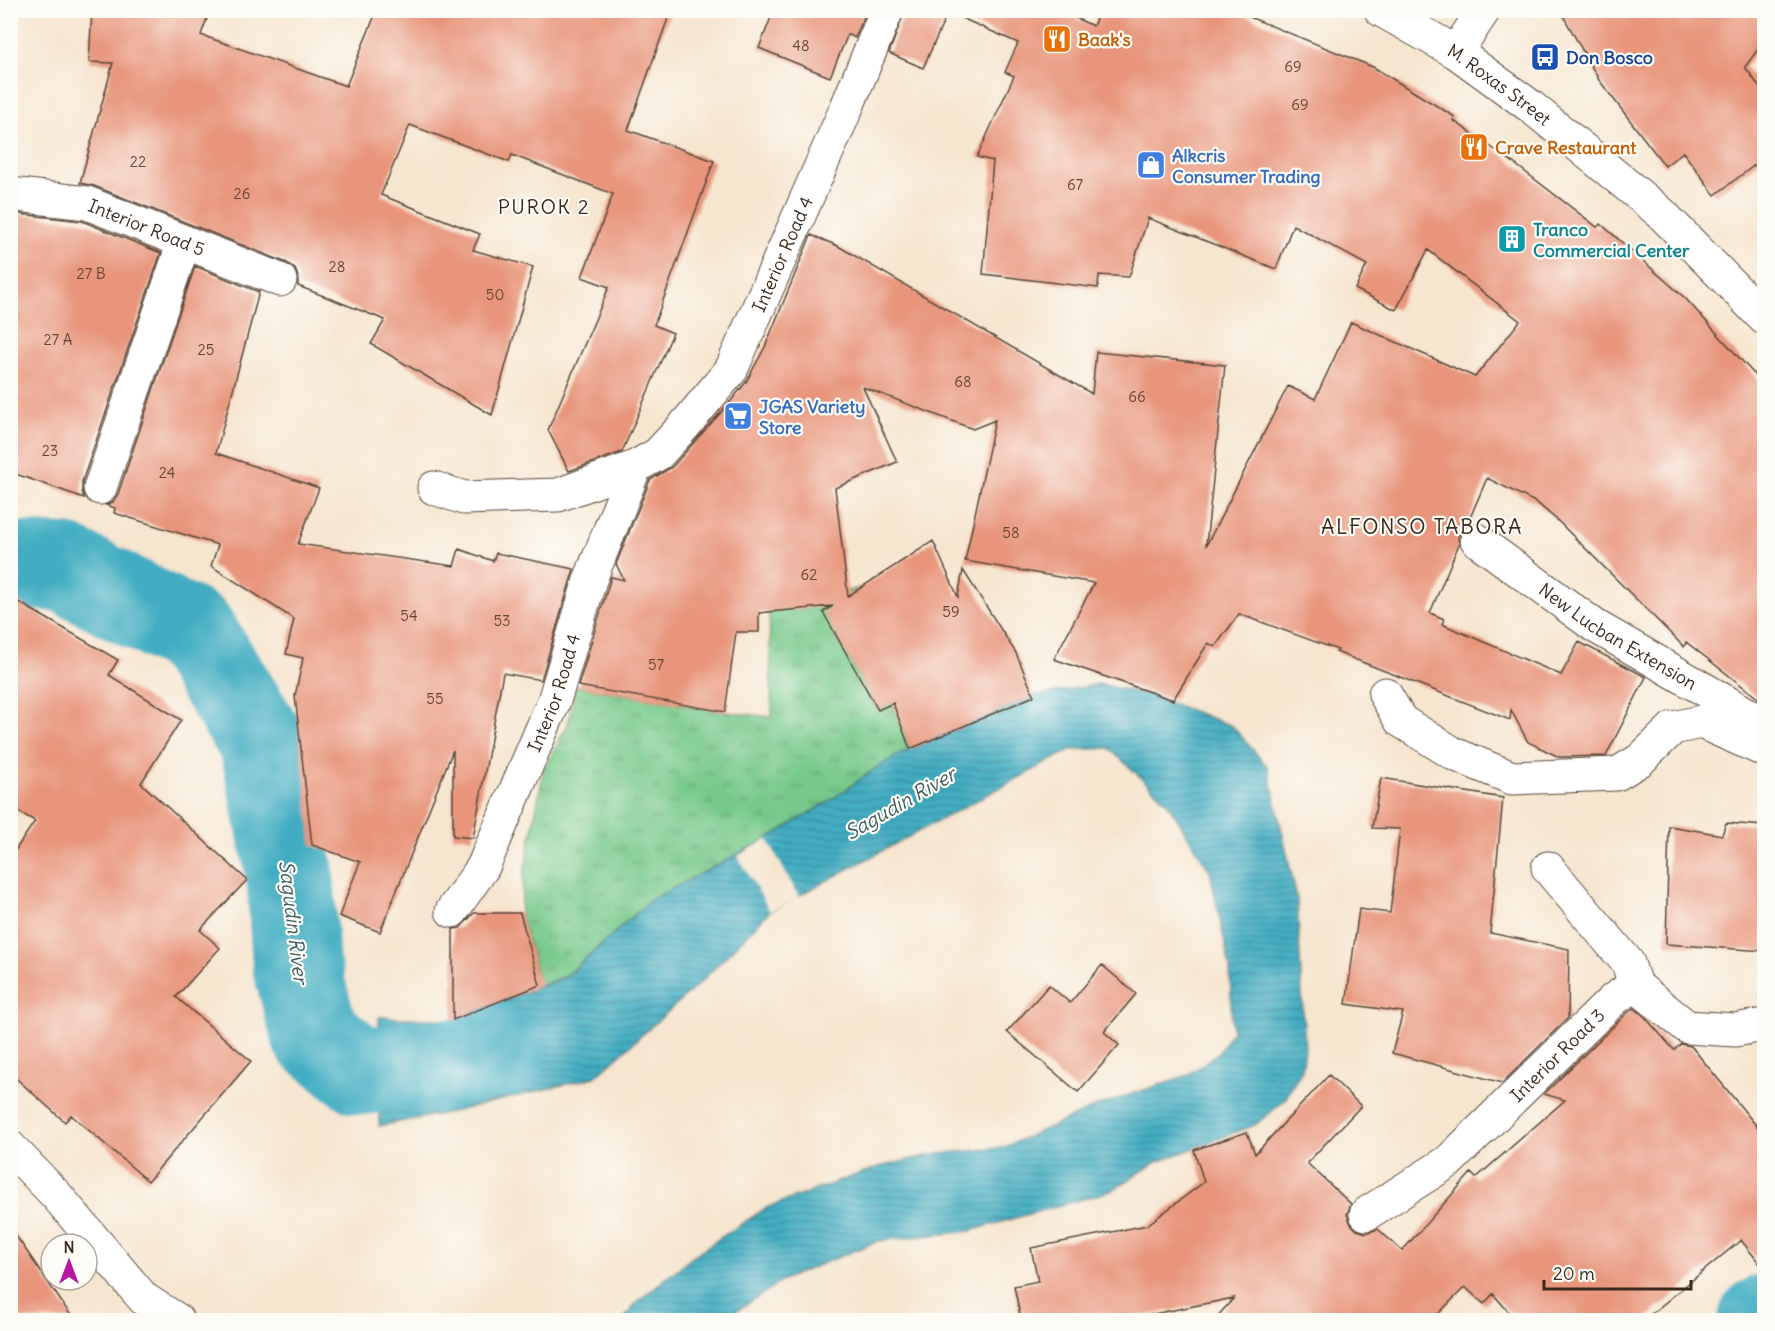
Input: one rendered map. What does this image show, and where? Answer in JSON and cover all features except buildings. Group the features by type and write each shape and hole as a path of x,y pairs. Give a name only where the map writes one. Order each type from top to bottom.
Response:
{"street":[{"name":"Interior Road 4","path":"434,488 464,498 558,495 635,467 658,454 731,369 846,109 887,10"},
{"name":"M. Roxas Street","path":"1381,10 1456,52 1530,106 1660,213 1764,318"},
{"path":"1456,52 1484,10"},
{"name":"Interior Road 5","path":"10,194 87,203 280,280"},
{"path":"100,488 184,242"},
{"name":"Interior Road 4","path":"452,911 483,867 554,701 590,580 635,467"},
{"name":"New Lucban Extension","path":"1477,540 1595,626 1764,724"},
{"path":"1385,694 1401,721 1454,754 1512,778 1617,774 1640,760 1673,728 1701,722 1764,750"},
{"path":"1548,868 1628,963 1635,985 1687,1027 1736,1030 1764,1025"},
{"name":"Interior Road 3","path":"1366,1214 1448,1162 1614,999 1635,985"},
{"path":"10,1147 57,1196 144,1299 177,1320"}],"green space":[{"path":"867,586 836,635 878,710 893,703 910,749 879,766 828,802 767,839 652,899 565,976 540,985 520,913 525,868 544,769 568,724 576,686 725,712 772,717 769,611"}],"water":[{"path":"1099,684 1150,695 1232,726 1268,767 1297,899 1305,1049 1302,1070 1284,1101 1255,1125 1155,1163 1111,1191 970,1231 878,1241 785,1279 723,1320 623,1320 639,1300 700,1251 766,1208 878,1167 930,1155 1004,1147 1100,1105 1188,1075 1219,1052 1232,1031 1230,969 1210,871 1166,801 1109,748 1071,750 770,911 699,984 595,1077 452,1112 379,1126 379,1017 453,1020 565,977 652,899 767,839 828,802 879,766 910,749 1034,696"}],"pier":[{"path":"767,839 799,897 770,911 738,856"}],"waterway":[{"name":"Sagudin River","path":"10,565 64,568 193,633 263,744 290,874 296,965 315,1035 361,1071 467,1061 501,1051"}],"place":[{"name":"Baak's","path":"1057,39"},
{"name":"Don Bosco","path":"1545,57"},
{"name":"Crave Restaurant","path":"1474,147"},
{"name":"Alkcris Consumer Trading","path":"1151,165"},
{"name":"Tranco Commercial Center","path":"1512,239"},
{"name":"JGAS Variety Store","path":"738,416"}],"district":[{"name":"PUROK 2","path":"544,206"},
{"name":"ALFONSO TABORA","path":"1422,526"}]}
